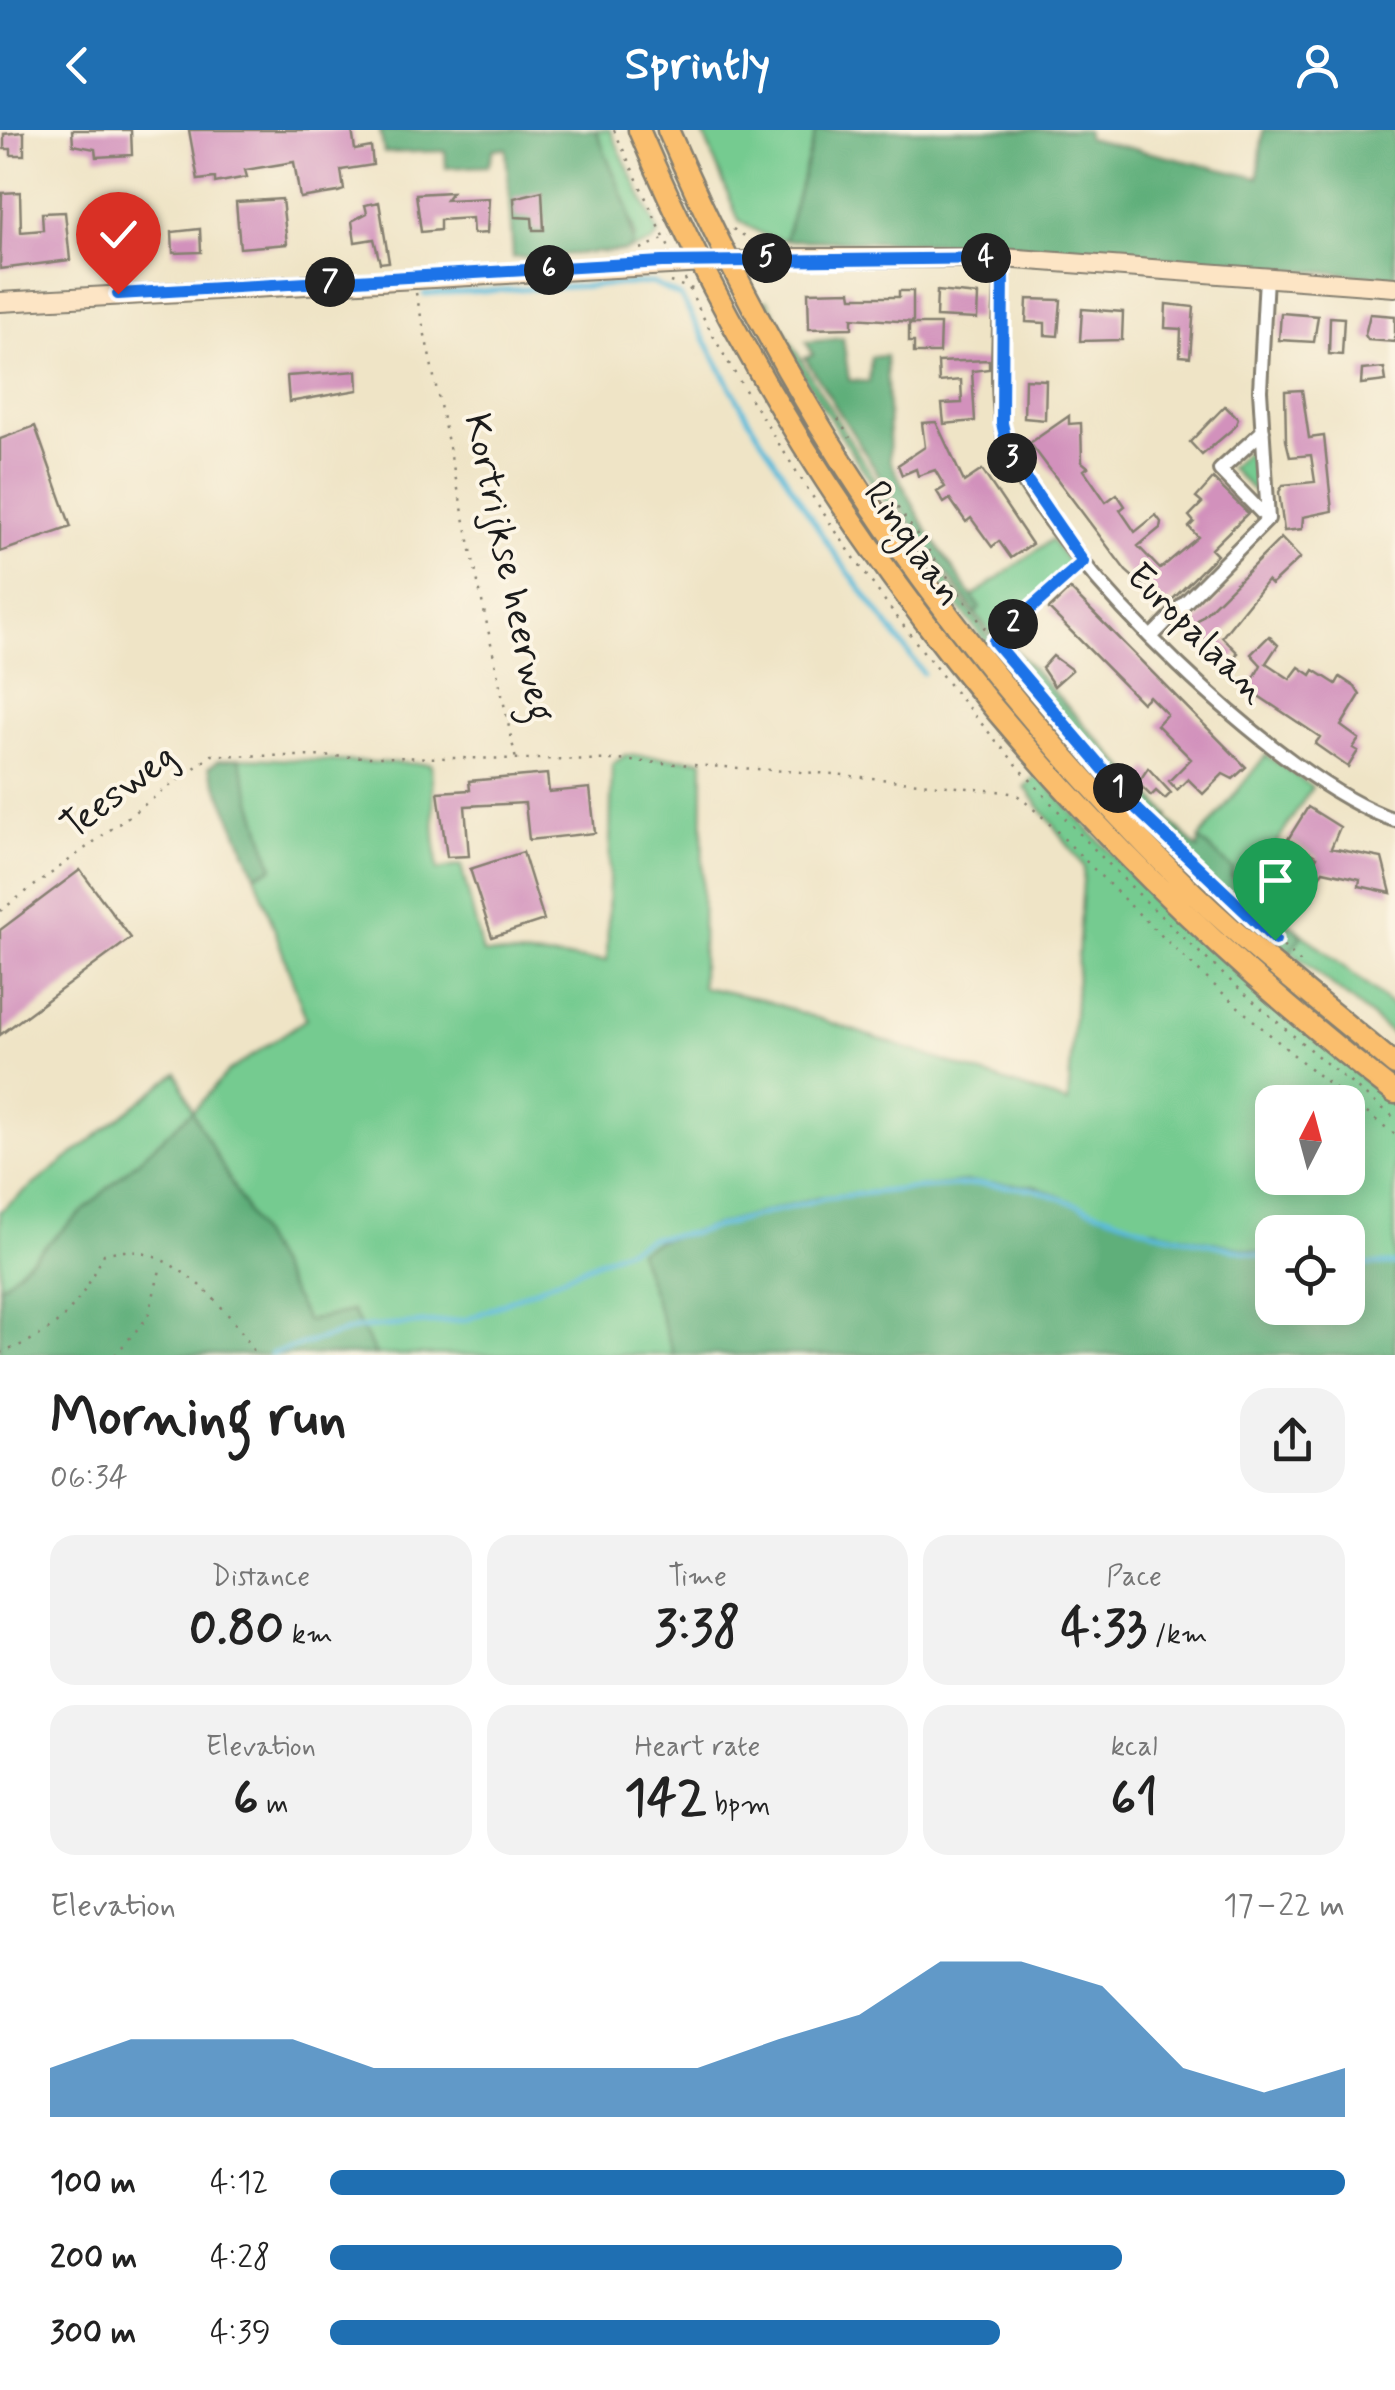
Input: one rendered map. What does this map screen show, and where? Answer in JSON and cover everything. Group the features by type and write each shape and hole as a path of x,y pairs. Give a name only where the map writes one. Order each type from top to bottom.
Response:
{"main road":[{"name":"Ringlaan","path":"639,130 698,261 776,402 856,529 989,706 1147,878 1306,1023 1395,1093"},
{"name":"Ringlaan","path":"668,130 726,260 790,382 918,576 1054,746 1178,878 1395,1066"}],"street":[{"path":"0,302 726,260 1003,258 1395,287"},
{"name":"Europalaan","path":"1003,258 1002,423 1009,454 1083,562 1236,719 1286,759 1360,807 1395,820"},
{"path":"1153,635 1268,519 1260,390 1266,277"},
{"path":"1263,431 1220,470 1268,519"}],"path":[{"path":"614,130 665,238"},
{"path":"725,230 734,229 761,244"},
{"path":"639,250 672,235"},
{"path":"659,241 664,252"},
{"name":"Kortrijkse heerweg","path":"402,759 516,761 413,277"},
{"path":"665,282 704,290"},
{"path":"830,407 858,452"},
{"path":"878,480 994,641 1138,810"},
{"path":"994,641 1083,562"},
{"name":"Teesweg","path":"0,911 212,755 402,759"},
{"path":"516,761 615,760 833,774 1016,794 1218,990 1298,1060 1395,1134"},
{"path":"1151,823 1303,965"},
{"path":"0,1353 31,1342 69,1314 81,1302 104,1254 136,1250 210,1292 230,1313 256,1355"},
{"path":"116,1355 126,1348 148,1317 162,1263"}],"green space":[{"path":"380,130 596,130 628,208 633,245 625,251 513,258 506,148 494,149 488,166 446,168 445,151 384,153"},
{"path":"596,130 610,130 654,223 658,235 652,243 625,251 635,238 633,227"},
{"path":"702,130 816,130 785,240 764,235 739,221"},
{"path":"816,130 1087,130 1087,138 1258,178 1263,130 1394,130 1395,278 1001,245 785,240"},
{"path":"767,300 844,432 886,495 1020,676 1119,793 1115,798 1016,681 925,560 799,369 760,303"},
{"path":"843,338 849,380 869,382 871,357 886,356 890,460 926,529 980,608 975,613 895,501 805,358 813,355 806,342"},
{"path":"1257,443 1264,501 1230,468"},
{"path":"1051,540 1072,566 993,636 975,613 980,608 972,597"},
{"path":"1003,637 1198,849 1199,839 1233,869 1231,876 1294,927 1301,937 1285,958 1115,798 1122,788 997,644"},
{"path":"625,755 703,760 702,987 761,999 1068,1103 1084,867 1025,787 1038,774 1164,906 1300,1027 1395,1103 1395,1265 1365,1263 1365,1215 1255,1215 1255,1251 1128,1224 1033,1186 967,1182 638,1251 674,1355 376,1355 352,1311 307,1321 0,1355 0,1211 177,1073 193,1111 228,1072 306,1019 255,874 272,868 239,758 431,764 437,870 461,865 483,953 607,961 612,765"},
{"path":"1266,755 1312,787 1247,889 1199,839"},
{"path":"239,758 273,868 255,874 209,767 219,760"},
{"path":"1294,927 1395,1008 1395,1036 1290,951 1301,937"},
{"path":"192,1111 307,1321 352,1311 376,1355 0,1355 0,1287"},
{"path":"967,1182 1034,1186 1128,1224 1255,1251 1255,1325 1365,1325 1365,1263 1395,1265 1395,1355 674,1355 638,1251 658,1241 818,1197"}],"building":[{"path":"72,130 131,130 132,155 96,157 95,149 73,145"},
{"path":"189,130 352,130 355,150 371,147 373,165 341,170 344,190 300,198 294,162 245,170 247,177 215,183 215,178 198,180"},
{"path":"24,132 24,155 11,155 11,149 4,149 4,134"},
{"path":"542,191 544,230 533,230 532,218 515,217 514,198"},
{"path":"20,192 21,232 43,230 42,213 65,212 70,260 0,269 2,193"},
{"path":"452,192 446,200 489,198 487,233 473,234 472,218 440,220 440,230 421,232 416,194"},
{"path":"282,199 287,244 240,248 236,202"},
{"path":"379,202 389,262 380,263 374,239 355,242 352,221 367,213 365,205"},
{"path":"139,217 147,258 121,260 118,219"},
{"path":"200,229 201,252 173,253 172,232"},
{"path":"851,291 852,297 899,297 899,291 913,291 913,322 852,318 852,328 809,329 808,292"},
{"path":"937,291 978,295 977,319 936,317"},
{"path":"1027,299 1061,300 1058,336 1045,335 1045,323 1026,322"},
{"path":"1166,304 1194,307 1190,357 1180,356 1181,329 1165,328"},
{"path":"1082,309 1123,312 1122,340 1080,341"},
{"path":"1281,313 1318,316 1314,342 1279,340"},
{"path":"1370,314 1395,316 1395,342 1368,340 1365,335"},
{"path":"1330,317 1344,318 1342,355 1329,354"},
{"path":"909,324 940,324 939,353 914,353 914,342 909,342"},
{"path":"989,360 989,369 972,371 975,421 944,424 942,404 962,403 961,380 939,382 938,362"},
{"path":"1384,368 1386,381 1361,384 1362,370"},
{"path":"357,371 358,390 289,402 287,376"},
{"path":"1025,379 1046,380 1045,420 1024,418"},
{"path":"1302,390 1309,438 1324,436 1332,511 1303,517 1302,529 1284,531 1279,492 1283,485 1315,482 1311,455 1290,457 1286,440 1285,391"},
{"path":"1225,406 1238,419 1235,427 1202,455 1190,442"},
{"path":"1069,416 1069,424 1081,423 1082,462 1088,467 1084,470 1106,502 1117,494 1125,506 1120,510 1135,532 1156,515 1161,522 1160,528 1138,546 1160,569 1198,537 1189,527 1194,522 1189,516 1202,503 1196,498 1213,479 1248,513 1211,549 1217,555 1166,606 1126,571 1030,443"},
{"path":"936,422 964,482 982,470 1032,544 1011,558 999,541 992,547 971,518 966,522 950,499 944,503 937,492 945,487 935,470 918,476 916,469 902,475 898,465 925,447 922,423"},
{"path":"35,426 71,527 0,552 0,439"},
{"path":"1281,538 1300,558 1271,585 1267,581 1222,637 1238,653 1230,661 1191,628"},
{"path":"1070,589 1246,767 1233,779 1223,774 1203,794 1188,779 1177,790 1169,781 1191,759 1157,725 1167,714 1149,696 1142,703 1049,609"},
{"path":"1269,636 1278,645 1266,663 1290,679 1299,667 1311,675 1314,670 1336,684 1340,677 1360,695 1341,726 1359,739 1353,748 1358,751 1348,767 1315,744 1320,737 1248,689 1261,665 1251,654"},
{"path":"1053,656 1072,670 1054,686 1042,668"},
{"path":"1148,768 1171,793 1165,799 1156,791 1151,796 1138,783"},
{"path":"547,774 549,792 590,788 595,833 529,840 525,803 465,806 469,856 447,857 438,792 470,790 469,781"},
{"path":"1308,807 1340,827 1331,848 1382,858 1391,893 1359,886 1360,879 1323,871 1320,875 1310,869 1317,857 1288,839"},
{"path":"523,852 544,920 492,937 470,869"},
{"path":"80,870 131,938 0,1035 0,930"}],"waterway":[{"path":"424,294 652,283 681,297 748,418 830,547 923,673"},
{"path":"271,1354 358,1328 466,1320 651,1238 693,1233 824,1198 907,1189 980,1184 1033,1189 1153,1231 1255,1254"},
{"path":"1365,1265 1395,1264"}],"route":[{"path":"118,294 662,262 1003,258 1002,423 1009,454 1083,562 994,641 1138,810 1275,940"}]}
